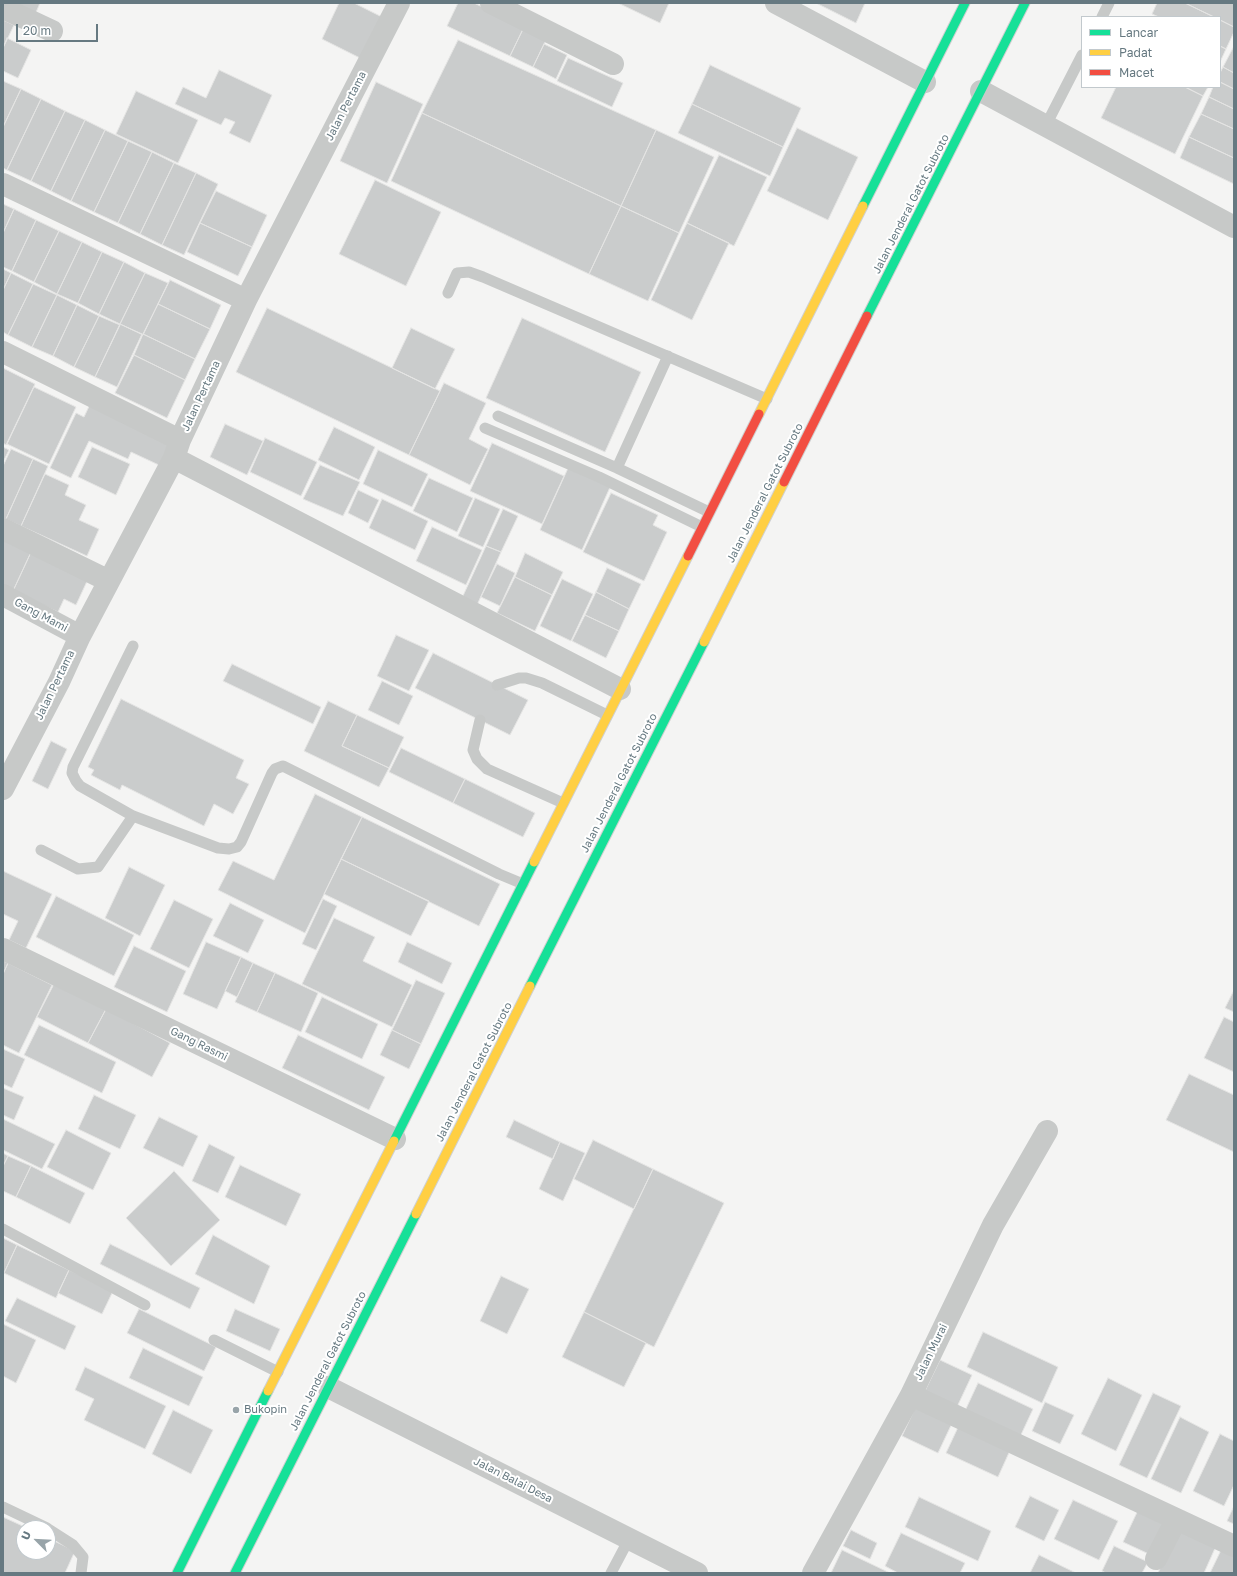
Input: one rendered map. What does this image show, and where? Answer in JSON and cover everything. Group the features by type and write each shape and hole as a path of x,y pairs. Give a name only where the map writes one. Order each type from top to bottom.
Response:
{"main road":[{"path":"177,1573 965,3"},
{"name":"Jalan Jenderal Gatot Subroto","path":"235,1573 1024,6"}],"street":[{"name":"Jalan Pertama","path":"3,789 177,449 246,300 399,3"},
{"path":"491,3 613,64"},
{"path":"776,3 925,82"},
{"path":"3,8 52,31"},
{"path":"981,91 1045,127 1234,227"},
{"path":"3,184 246,300"},
{"path":"3,352 177,449 620,690"},
{"path":"3,529 109,581"},
{"name":"Gang Mami","path":"3,595 80,636"},
{"name":"Gang Rasmi","path":"3,949 395,1139"},
{"name":"Jalan Murai","path":"813,1573 911,1395 994,1225 1047,1131"},
{"name":"Jalan Balai Desa","path":"328,1387 697,1573"},
{"path":"911,1395 1234,1546"},
{"path":"1156,1559 1176,1520"}],"lane":[{"path":"1011,3 1024,6"},
{"path":"1102,16 1109,3"},
{"path":"1045,127 1081,57"},
{"path":"448,293 457,273 469,272 767,399"},
{"path":"617,468 668,356"},
{"path":"498,416 617,468 709,512"},
{"path":"485,428 599,476 702,527"},
{"path":"133,646 73,767 72,773 80,786 133,816 218,848 230,849 237,847 241,842 272,773 275,769 283,766 498,874 523,884"},
{"path":"497,685 519,678 526,678 542,683 607,715"},
{"path":"480,720 473,750 477,759 487,770 563,803"},
{"path":"41,850 78,869 98,867 133,816"},
{"path":"3,1229 145,1305"},
{"path":"214,1340 278,1372"},
{"path":"3,1507 30,1520"},
{"path":"56,1534 73,1545 83,1557 81,1573"},
{"path":"611,1573 629,1539"}],"building":[{"path":"5,3 40,3 34,17"},
{"path":"339,3 354,3 384,18 364,60 322,39"},
{"path":"458,3 474,3 524,27 510,56 447,26"},
{"path":"618,3 669,3 660,23"},
{"path":"816,3 865,3 856,23"},
{"path":"1157,3 1185,3 1212,16 1157,16 1152,14"},
{"path":"1185,3 1234,3 1234,27 1221,20 1221,16 1212,16"},
{"path":"3,20 14,25 3,48"},
{"path":"1221,20 1234,27 1234,32 1226,49 1221,46"},
{"path":"524,27 547,38 533,67 510,56"},
{"path":"7,38 31,50 18,78 3,71 3,48"},
{"path":"458,40 656,130 621,206 422,113"},
{"path":"544,44 567,55 556,79 533,67"},
{"path":"1221,46 1226,49 1221,60"},
{"path":"1234,48 1234,73 1223,67"},
{"path":"568,58 623,83 612,107 557,81"},
{"path":"710,65 801,108 783,147 692,104"},
{"path":"1223,67 1234,73 1234,89 1221,82 1221,71"},
{"path":"219,70 272,95 250,143 229,133 235,122 225,118 221,125 175,104 183,87 206,98"},
{"path":"3,81 21,89 3,127"},
{"path":"376,82 423,104 387,183 340,161"},
{"path":"1221,82 1234,89 1234,109 1209,97 1213,88 1221,88"},
{"path":"1116,88 1187,88 1203,96 1175,154 1101,118"},
{"path":"1187,88 1207,88 1203,96"},
{"path":"21,89 41,99 7,170 3,168 3,127"},
{"path":"136,91 198,120 178,163 116,134"},
{"path":"1209,97 1234,109 1234,129 1201,114"},
{"path":"41,99 65,111 31,181 7,170"},
{"path":"692,104 783,147 770,176 678,133"},
{"path":"65,111 85,120 51,191 31,181"},
{"path":"422,113 621,206 589,274 391,181"},
{"path":"1201,114 1234,129 1234,158 1189,137"},
{"path":"85,120 105,130 71,201 51,191"},
{"path":"797,128 858,157 828,220 767,191"},
{"path":"105,130 128,141 94,212 71,201"},
{"path":"656,130 714,157 679,233 621,206"},
{"path":"1189,137 1234,158 1234,184 1180,158"},
{"path":"128,141 152,152 118,223 94,212"},
{"path":"152,152 174,163 140,234 118,223"},
{"path":"719,155 767,177 734,246 687,223"},
{"path":"174,163 196,173 162,245 140,234"},
{"path":"196,173 218,184 184,255 162,245"},
{"path":"375,180 441,212 406,286 339,254"},
{"path":"216,191 267,215 252,247 200,223"},
{"path":"3,204 14,209 3,233"},
{"path":"621,206 679,233 648,301 589,274"},
{"path":"14,209 36,220 12,271 3,267 3,233"},
{"path":"36,220 59,231 34,282 12,271"},
{"path":"200,223 252,247 238,276 187,252"},
{"path":"687,223 729,243 692,320 651,300"},
{"path":"59,231 82,242 57,294 34,282"},
{"path":"82,242 102,252 78,303 57,294"},
{"path":"102,252 124,262 99,314 78,303"},
{"path":"124,262 145,273 120,324 99,314"},
{"path":"3,269 11,273 3,290"},
{"path":"11,273 33,284 8,335 3,332 3,290"},
{"path":"145,273 168,283 143,335 120,324"},
{"path":"170,280 221,305 210,329 158,304"},
{"path":"33,284 57,295 32,347 8,335"},
{"path":"57,295 77,305 53,356 32,347"},
{"path":"158,304 210,329 195,359 143,334"},
{"path":"77,305 99,316 74,367 53,356"},
{"path":"267,308 440,391 409,455 236,372"},
{"path":"99,316 120,325 95,377 74,367"},
{"path":"522,318 641,372 605,452 486,398"},
{"path":"120,324 142,334 117,387 95,377"},
{"path":"411,328 455,349 435,389 392,368"},
{"path":"143,334 195,359 185,380 134,355"},
{"path":"134,355 185,380 167,418 115,393"},
{"path":"3,368 35,384 6,445 3,443"},
{"path":"444,383 486,403 469,439 488,449 470,485 409,455"},
{"path":"34,387 76,407 49,464 7,444"},
{"path":"92,400 174,439 161,466 131,452 128,459 89,441 71,478 50,468 76,413 84,417"},
{"path":"225,424 263,441 247,475 210,457"},
{"path":"334,427 375,447 359,480 318,460"},
{"path":"265,438 317,462 301,496 250,472"},
{"path":"492,443 564,476 542,524 470,491"},
{"path":"3,447 9,450 3,462"},
{"path":"92,447 130,464 116,495 78,477"},
{"path":"11,449 33,459 6,519 3,518 3,466"},
{"path":"378,450 428,474 412,507 363,484"},
{"path":"33,459 48,466 21,526 6,519"},
{"path":"320,465 360,482 343,516 303,499"},
{"path":"569,466 611,485 582,550 540,530"},
{"path":"45,474 69,485 65,495 86,505 79,520 99,529 87,556 21,526"},
{"path":"429,478 473,498 457,532 413,511"},
{"path":"358,490 379,500 368,523 348,513"},
{"path":"611,493 658,515 653,525 667,532 644,581 583,552"},
{"path":"475,498 500,509 483,547 458,536"},
{"path":"382,499 428,521 415,550 369,528"},
{"path":"503,509 518,516 501,552 486,546"},
{"path":"432,527 482,550 466,585 416,561"},
{"path":"3,536 32,550 13,591 3,586"},
{"path":"486,546 501,552 477,605 462,598"},
{"path":"32,550 89,577 76,605 64,599 58,612 13,591"},
{"path":"525,553 563,572 552,595 515,577"},
{"path":"497,564 515,573 500,606 481,597"},
{"path":"607,568 641,584 629,609 596,592"},
{"path":"515,577 552,595 535,631 497,613"},
{"path":"562,579 593,594 571,641 540,626"},
{"path":"596,592 629,609 619,631 585,615"},
{"path":"585,615 619,631 606,658 572,641"},
{"path":"396,635 429,650 409,691 377,676"},
{"path":"433,653 528,700 510,735 415,688"},
{"path":"232,664 321,707 313,724 223,681"},
{"path":"382,681 413,696 399,725 368,710"},
{"path":"121,699 244,760 236,778 249,784 233,814 214,804 204,826 122,785 120,790 91,775 94,770 88,767"},
{"path":"328,701 357,715 342,746 389,768 379,787 304,751"},
{"path":"357,715 404,737 389,768 342,746"},
{"path":"51,741 67,749 48,789 32,781"},
{"path":"401,748 465,779 453,803 389,772"},
{"path":"465,779 535,813 523,837 453,803"},
{"path":"315,794 362,817 305,933 218,890 233,861 274,880"},
{"path":"362,817 500,884 479,926 341,859"},
{"path":"341,859 429,901 411,936 324,894"},
{"path":"129,867 165,885 140,936 105,918"},
{"path":"3,871 52,894 26,948 9,940 18,921 3,914"},
{"path":"56,896 134,935 114,976 36,937"},
{"path":"323,899 337,906 316,950 302,944"},
{"path":"174,900 213,919 189,968 150,949"},
{"path":"230,903 264,920 248,953 213,936"},
{"path":"334,918 375,937 363,961 412,985 392,1027 302,984"},
{"path":"206,942 241,957 217,1009 183,994"},
{"path":"407,942 452,963 442,984 398,962"},
{"path":"134,946 186,971 167,1012 114,987"},
{"path":"241,957 253,963 237,997 225,991"},
{"path":"3,961 8,963 3,974"},
{"path":"8,963 52,985 19,1053 3,1045 3,974"},
{"path":"253,963 275,973 257,1012 235,1002"},
{"path":"275,973 318,993 301,1032 257,1012"},
{"path":"416,980 445,993 421,1044 392,1030"},
{"path":"55,982 106,1009 88,1043 37,1017"},
{"path":"1234,990 1234,1012 1225,1008"},
{"path":"322,997 378,1024 362,1059 305,1032"},
{"path":"106,1009 170,1043 152,1077 88,1043"},
{"path":"1224,1017 1234,1022 1234,1072 1204,1058"},
{"path":"39,1025 116,1062 102,1093 24,1055"},
{"path":"392,1030 421,1044 409,1069 380,1055"},
{"path":"298,1035 385,1077 369,1110 282,1068"},
{"path":"3,1049 25,1059 12,1088 3,1084"},
{"path":"1189,1074 1234,1095 1234,1152 1166,1120"},
{"path":"3,1088 24,1097 14,1120 3,1115"},
{"path":"94,1095 136,1115 120,1149 78,1129"},
{"path":"159,1117 198,1136 183,1167 143,1148"},
{"path":"3,1119 55,1144 42,1169 3,1150"},
{"path":"514,1120 560,1142 553,1159 506,1137"},
{"path":"66,1130 111,1153 93,1190 47,1167"},
{"path":"593,1140 653,1169 634,1209 574,1179"},
{"path":"560,1142 585,1153 563,1201 539,1189"},
{"path":"209,1144 235,1157 218,1193 192,1181"},
{"path":"3,1153 8,1156 3,1166"},
{"path":"8,1156 31,1166 16,1197 3,1191 3,1166"},
{"path":"240,1165 301,1194 286,1226 225,1197"},
{"path":"31,1166 85,1193 70,1224 16,1197"},
{"path":"653,1169 724,1203 654,1347 584,1312"},
{"path":"174,1171 220,1220 171,1266 126,1218"},
{"path":"213,1235 270,1266 254,1304 195,1274"},
{"path":"3,1238 17,1245 4,1273 3,1272"},
{"path":"110,1244 200,1288 190,1309 100,1264"},
{"path":"17,1245 69,1270 56,1298 4,1273"},
{"path":"69,1270 113,1291 102,1314 58,1293"},
{"path":"501,1276 529,1289 507,1334 480,1321"},
{"path":"17,1298 76,1326 65,1350 5,1321"},
{"path":"139,1309 216,1347 204,1371 127,1333"},
{"path":"235,1309 280,1329 270,1351 226,1331"},
{"path":"584,1312 646,1343 624,1387 562,1357"},
{"path":"3,1324 36,1340 16,1383 3,1376"},
{"path":"983,1332 1058,1367 1042,1403 967,1367"},
{"path":"143,1348 203,1377 189,1406 129,1378"},
{"path":"940,1360 972,1375 956,1409 924,1393"},
{"path":"85,1367 166,1406 145,1449 84,1420 94,1399 75,1390"},
{"path":"1108,1378 1142,1395 1116,1451 1081,1434"},
{"path":"978,1383 1033,1409 1019,1439 964,1413"},
{"path":"1153,1393 1181,1406 1147,1478 1119,1465"},
{"path":"918,1402 954,1419 938,1453 902,1436"},
{"path":"1045,1402 1074,1415 1060,1444 1032,1431"},
{"path":"173,1410 213,1430 191,1474 152,1454"},
{"path":"1180,1417 1209,1432 1181,1493 1151,1479"},
{"path":"961,1421 1012,1446 998,1477 946,1453"},
{"path":"1220,1434 1234,1441 1234,1485 1224,1506 1193,1491"},
{"path":"1030,1496 1059,1510 1044,1541 1015,1527"},
{"path":"919,1497 991,1531 978,1561 905,1527"},
{"path":"1073,1500 1118,1521 1099,1560 1054,1539"},
{"path":"1140,1506 1168,1519 1151,1555 1123,1542"},
{"path":"1234,1506 1234,1524 1227,1521"},
{"path":"3,1517 16,1523 16,1560 56,1560 56,1542 75,1551 65,1573 3,1573"},
{"path":"1179,1528 1216,1546 1204,1573 1158,1573"},
{"path":"851,1530 877,1543 870,1559 843,1546"},
{"path":"901,1533 965,1563 960,1573 898,1573 885,1566"},
{"path":"1224,1544 1234,1548 1234,1573 1210,1573"},
{"path":"1114,1546 1148,1562 1142,1573 1106,1573 1102,1571"},
{"path":"842,1550 890,1573 831,1573"},
{"path":"1039,1555 1076,1573 1030,1573"}],"traffic: fast":[{"path":"863,206 965,3"},
{"path":"867,316 1025,3"},
{"path":"530,986 704,642"},
{"path":"394,1141 534,862"},
{"path":"235,1573 416,1214"},
{"path":"177,1573 268,1391"}],"traffic: slow":[{"path":"759,414 863,206"},
{"path":"704,642 784,482"},
{"path":"534,862 688,556"},
{"path":"416,1214 530,986"},
{"path":"268,1391 394,1141"}],"traffic: jam":[{"path":"784,482 867,316"},
{"path":"688,556 759,414"}],"place":[{"name":"Bukopin","path":"236,1410"}]}
